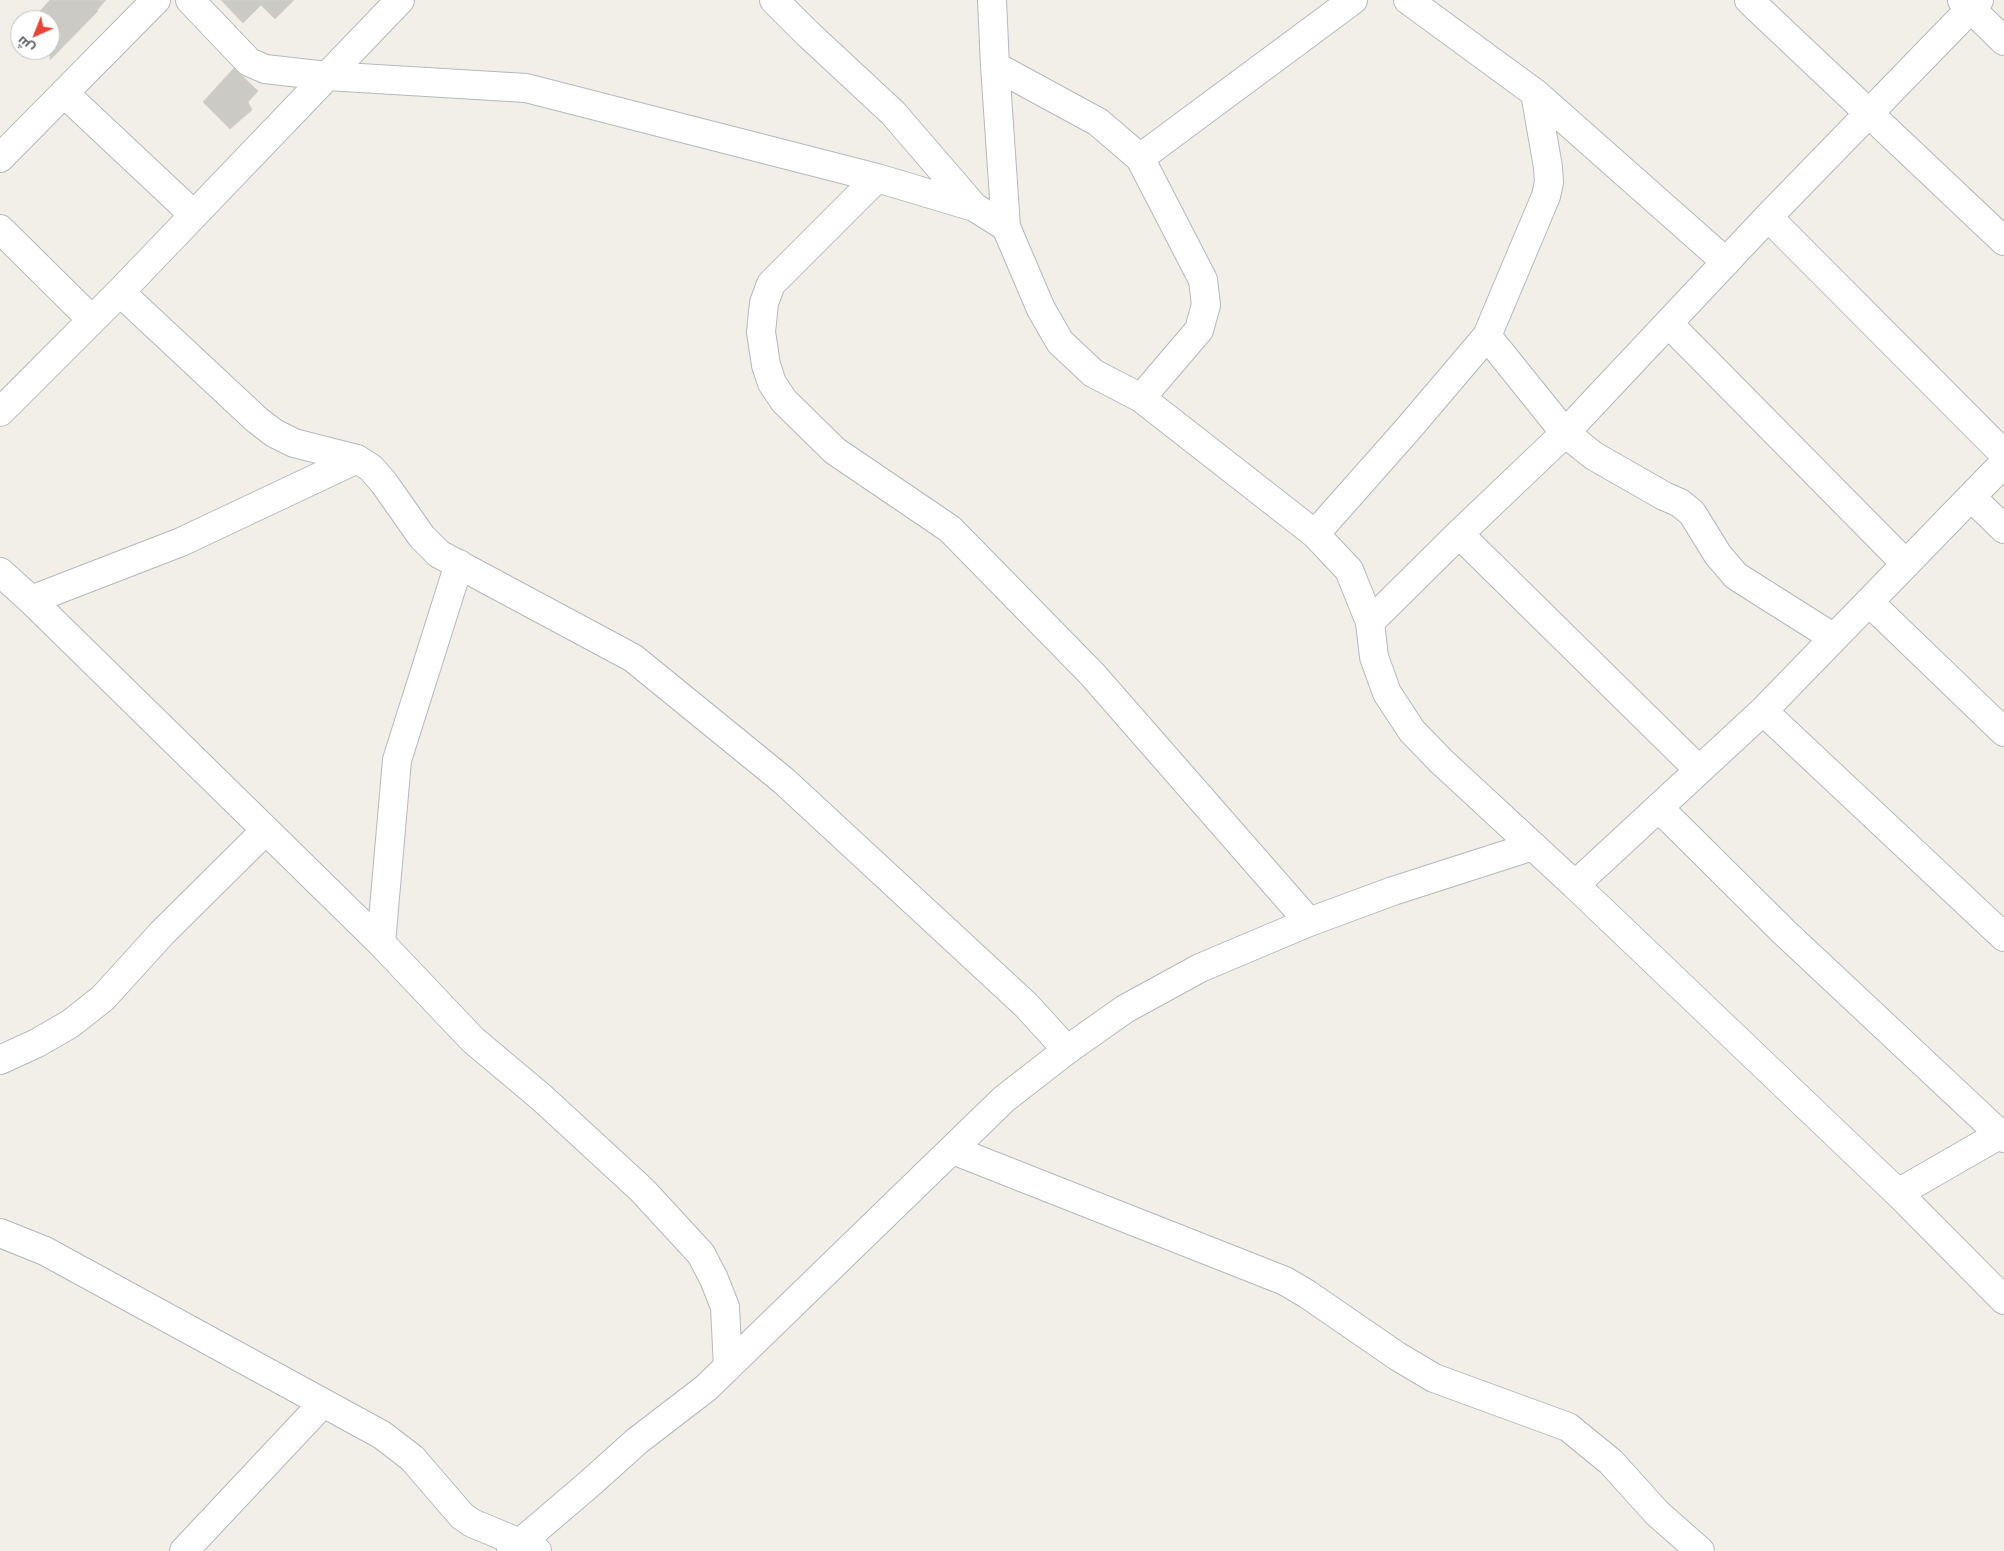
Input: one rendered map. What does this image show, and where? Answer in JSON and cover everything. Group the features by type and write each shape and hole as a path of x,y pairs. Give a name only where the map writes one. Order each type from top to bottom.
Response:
{"street":[{"path":"0,158 156,0"},
{"path":"190,0 249,62 265,69 327,76 526,88 877,178 974,207 1006,227"},
{"path":"0,412 120,292 400,0"},
{"path":"774,0 806,33 893,113 974,207"},
{"path":"992,0 1006,227 1041,309 1060,342 1093,373 1140,398 1315,534 1349,570 1370,622 1374,657 1387,693 1412,731 1441,761 1575,885 1898,1193 2004,1300"},
{"path":"1140,158 1353,0"},
{"path":"1408,0 1535,93 1726,262"},
{"path":"1749,0 1870,112 2004,241"},
{"path":"1370,622 1565,433 1971,3 2004,41"},
{"path":"995,66 1098,122 1140,158 1203,280 1206,304 1199,330 1140,398"},
{"path":"64,93 194,215"},
{"path":"1315,534 1408,430 1487,336 1546,196 1549,182 1535,93"},
{"path":"877,178 771,284 764,303 761,332 766,365 772,383 784,401 835,451 950,529 1092,674 1309,922"},
{"path":"1768,217 2004,454"},
{"path":"0,229 92,320"},
{"path":"120,292 257,420 274,433 294,443 357,460 371,468 384,483 422,537 439,554 633,658 784,781 1026,1005 1067,1050"},
{"path":"1668,324 1906,564"},
{"path":"1487,336 1565,433 1594,456 1692,512 1718,555 1736,576 1834,638"},
{"path":"31,600 181,542 357,460"},
{"path":"1575,885 1763,710 2004,463"},
{"path":"1971,497 2004,529"},
{"path":"1460,534 1698,770"},
{"path":"381,944 397,760 459,564"},
{"path":"0,572 266,830 381,944 473,1040 541,1097 635,1184 701,1254 714,1279 725,1307 728,1367"},
{"path":"1869,602 2004,732"},
{"path":"1763,710 2004,937"},
{"path":"1659,808 1784,932 2002,1135 1898,1193"},
{"path":"0,1060 20,1052 70,1024 103,998 162,933 266,830"},
{"path":"0,1233 45,1252 382,1435 412,1458 462,1516 522,1548 637,1441 706,1388 1004,1099 1067,1050 1125,1009 1200,968 1309,922 1393,891 1533,846"},
{"path":"953,1150 1285,1281 1397,1356 1434,1378 1568,1428 1611,1462 1657,1513 1700,1551"},
{"path":"184,1551 323,1404"}],"building":[{"path":"50,0 106,0 98,11 60,50 60,10 41,10"},
{"path":"221,0 294,0 275,19 261,5 243,23"},
{"path":"234,68 258,91 248,102 252,110 230,129 203,102"}]}
